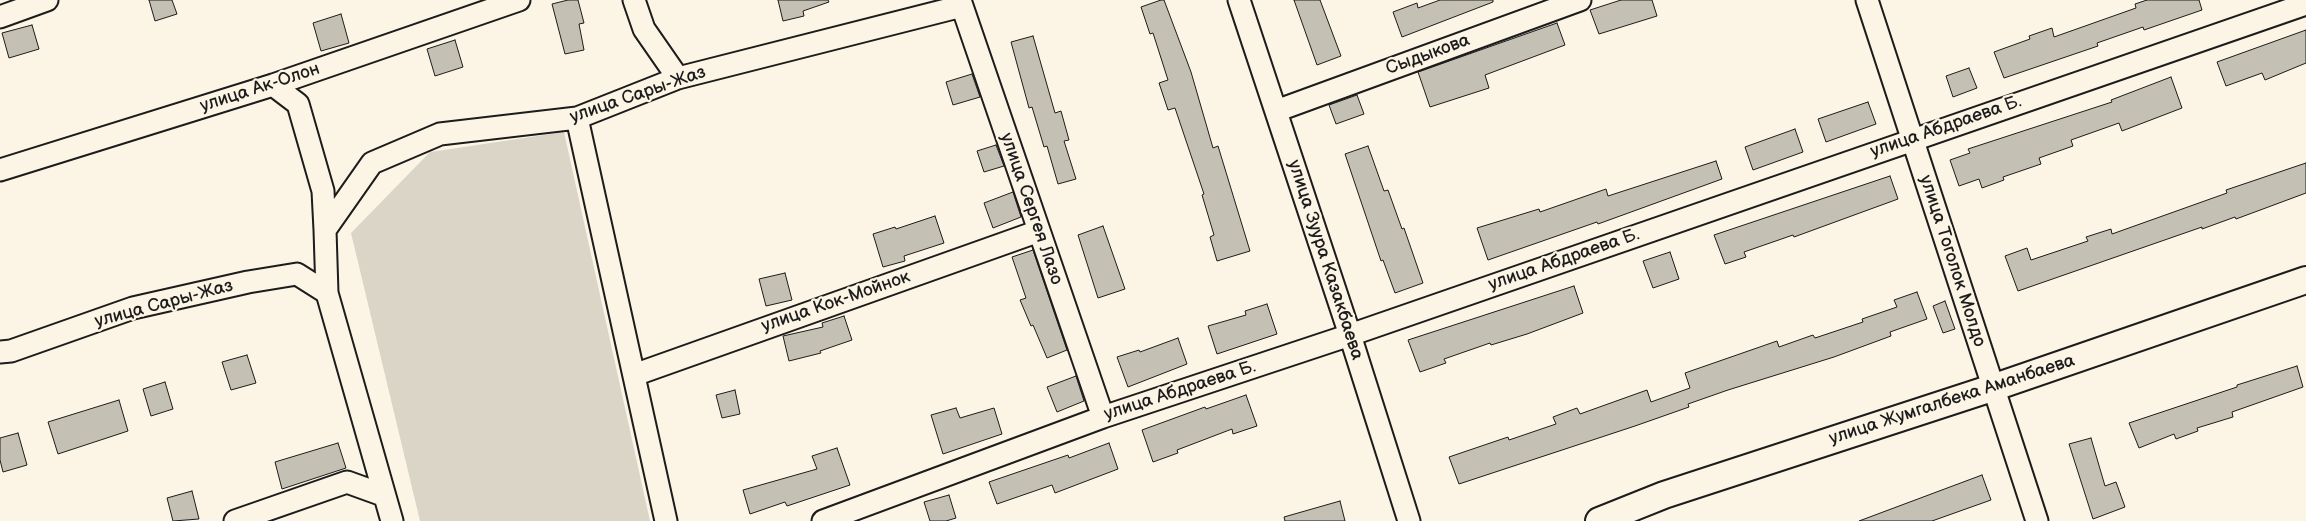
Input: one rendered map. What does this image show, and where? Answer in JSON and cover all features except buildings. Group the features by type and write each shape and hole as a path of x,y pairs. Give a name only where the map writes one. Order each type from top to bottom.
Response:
{"main road":[{"name":"улица Жумгалбека Аманбаева","path":"1599,521 1664,495 1992,388 2306,280"}],"street":[{"path":"0,17 47,0"},
{"name":"улица Ак-Олон","path":"0,170 273,84 519,0"},
{"path":"634,0 644,29 678,78"},
{"name":"улица Зуура Казакбаева","path":"1240,0 1409,521"},
{"name":"Сыдыкова","path":"1276,110 1580,0"},
{"name":"улица Тоголок Молдо","path":"1867,0 1992,388 2037,521"},
{"name":"улица Сары-Жаз","path":"324,230 372,163 440,134 578,118 678,78 961,3"},
{"name":"улица Сергея Лазо","path":"961,3 1103,417"},
{"name":"улица Абдраева Б.","path":"823,521 1103,417 1350,335 2306,4"},
{"path":"273,84 298,104 323,191 327,293 383,495 392,521"},
{"path":"578,118 666,521"},
{"name":"улица Кок-Мойнок","path":"634,375 1039,231"},
{"name":"улица Сары-Жаз","path":"0,352 11,351 133,308 248,282 297,274 327,293"},
{"path":"235,521 347,482 383,495"}],"shaded area":[{"path":"564,132 650,521 420,521 351,233 430,152"}]}
